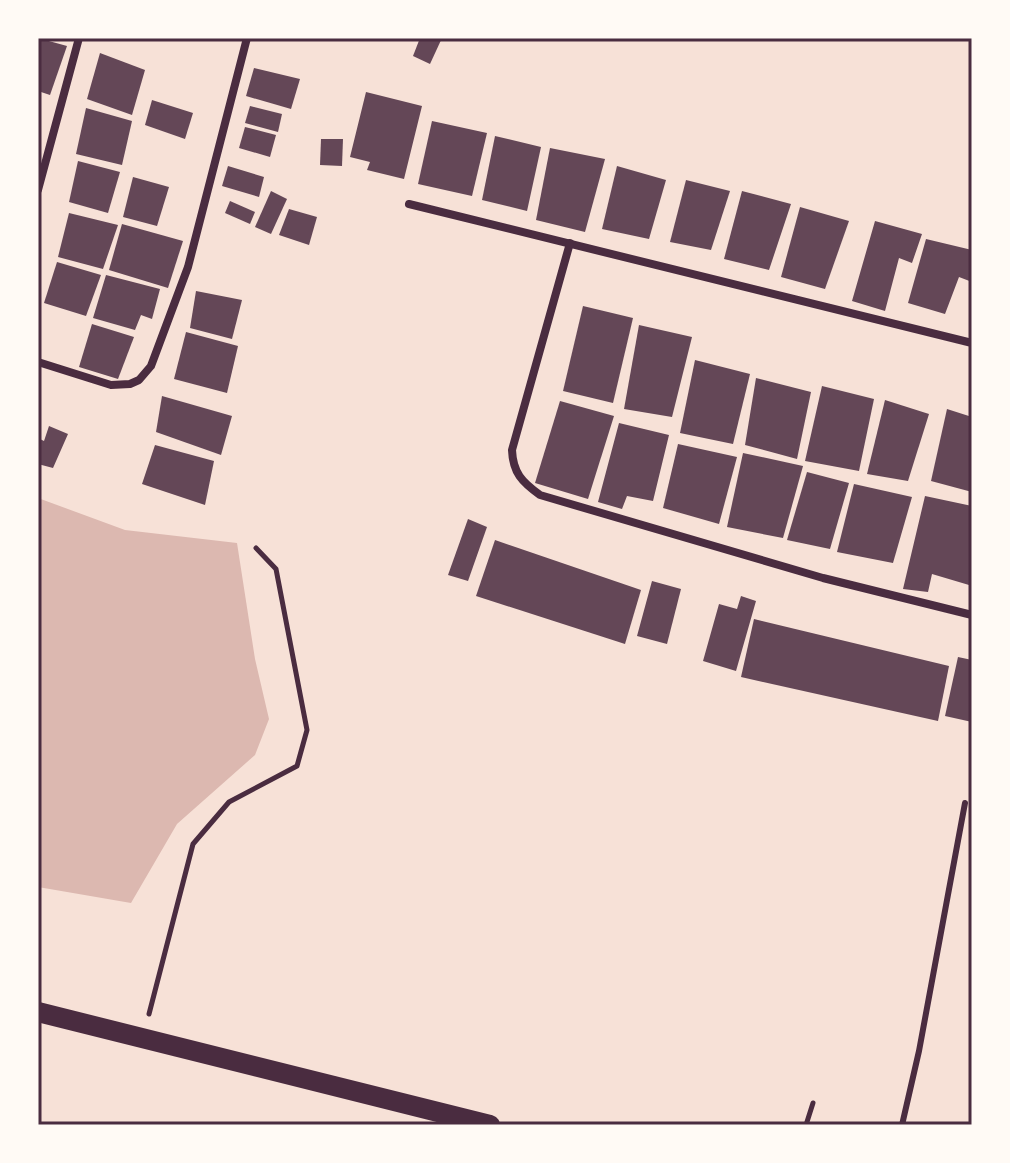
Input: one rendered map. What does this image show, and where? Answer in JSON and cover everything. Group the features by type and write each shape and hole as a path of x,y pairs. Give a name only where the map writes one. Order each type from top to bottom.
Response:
{"main road":[{"path":"38,1012 490,1125"}],"street":[{"path":"38,190 79,38"},
{"path":"38,362 111,385 139,380 151,366 188,267 247,38"},
{"path":"409,204 972,343"},
{"path":"570,243 512,450 512,466 520,481 540,495 823,578 972,615"}],"lane":[{"path":"902,1125 919,1051 965,803"}],"path":[{"path":"143,1039 193,844 229,802 297,766 307,730 276,569 256,548"},
{"path":"806,1125 813,1103"}],"shaded area":[{"path":"38,498 125,530 237,543 255,659 269,719 255,755 177,824 131,903 38,887"}],"building":[{"path":"38,38 67,46 50,95 38,91"},
{"path":"420,38 442,38 430,64 413,56"},
{"path":"100,53 145,70 132,115 87,99"},
{"path":"254,68 300,79 291,109 246,96"},
{"path":"366,92 422,106 404,179 367,170 370,162 350,157"},
{"path":"152,100 193,113 185,139 145,125"},
{"path":"250,106 282,114 278,132 245,123"},
{"path":"86,108 132,121 122,165 76,154"},
{"path":"432,121 487,133 472,196 418,184"},
{"path":"245,127 276,135 270,157 239,148"},
{"path":"495,136 541,147 527,211 482,200"},
{"path":"321,139 343,139 342,166 320,165"},
{"path":"550,148 605,159 585,232 536,220"},
{"path":"78,161 120,172 108,213 69,202"},
{"path":"228,166 264,177 259,197 222,186"},
{"path":"617,166 666,180 649,239 602,229"},
{"path":"133,177 169,187 157,226 123,217"},
{"path":"686,180 730,191 711,250 670,242"},
{"path":"271,191 287,199 271,234 255,227"},
{"path":"742,191 791,204 769,270 724,259"},
{"path":"230,201 255,212 250,224 225,213"},
{"path":"800,207 849,221 825,289 781,277"},
{"path":"289,209 317,217 309,245 279,235"},
{"path":"69,213 118,225 103,269 58,257"},
{"path":"875,221 922,234 912,263 899,258 885,311 852,301"},
{"path":"122,224 183,241 168,288 109,270"},
{"path":"926,239 972,250 972,282 959,277 945,314 908,303"},
{"path":"57,262 101,275 86,316 44,303"},
{"path":"106,275 160,289 152,319 141,315 135,330 93,318"},
{"path":"196,291 242,300 232,339 190,328"},
{"path":"583,306 633,318 613,403 563,391"},
{"path":"92,324 134,337 118,379 79,367"},
{"path":"639,325 692,337 672,417 624,409"},
{"path":"186,332 238,346 227,393 174,379"},
{"path":"695,360 750,374 733,444 680,433"},
{"path":"756,378 811,392 797,459 745,445"},
{"path":"822,386 874,399 859,471 805,461"},
{"path":"162,396 232,416 221,455 156,432"},
{"path":"885,400 929,414 908,481 867,474"},
{"path":"560,401 614,416 588,499 535,483"},
{"path":"947,409 972,417 972,492 931,481"},
{"path":"619,423 669,435 653,501 627,496 622,509 598,502"},
{"path":"49,426 68,434 53,468 38,464 38,438 44,441"},
{"path":"678,444 737,457 719,524 663,508"},
{"path":"155,445 214,461 205,505 142,484"},
{"path":"743,453 803,466 783,538 727,527"},
{"path":"807,472 849,483 830,549 787,540"},
{"path":"854,484 912,497 893,563 837,552"},
{"path":"925,496 972,506 972,574 969,585 932,574 928,592 903,589"},
{"path":"468,519 487,527 468,581 448,575"},
{"path":"495,540 641,590 625,644 476,596"},
{"path":"652,581 681,589 667,644 637,636"},
{"path":"741,596 756,601 736,671 703,661 719,604 737,609"},
{"path":"754,619 949,666 938,721 741,677"},
{"path":"958,657 972,660 972,722 945,716"}]}
